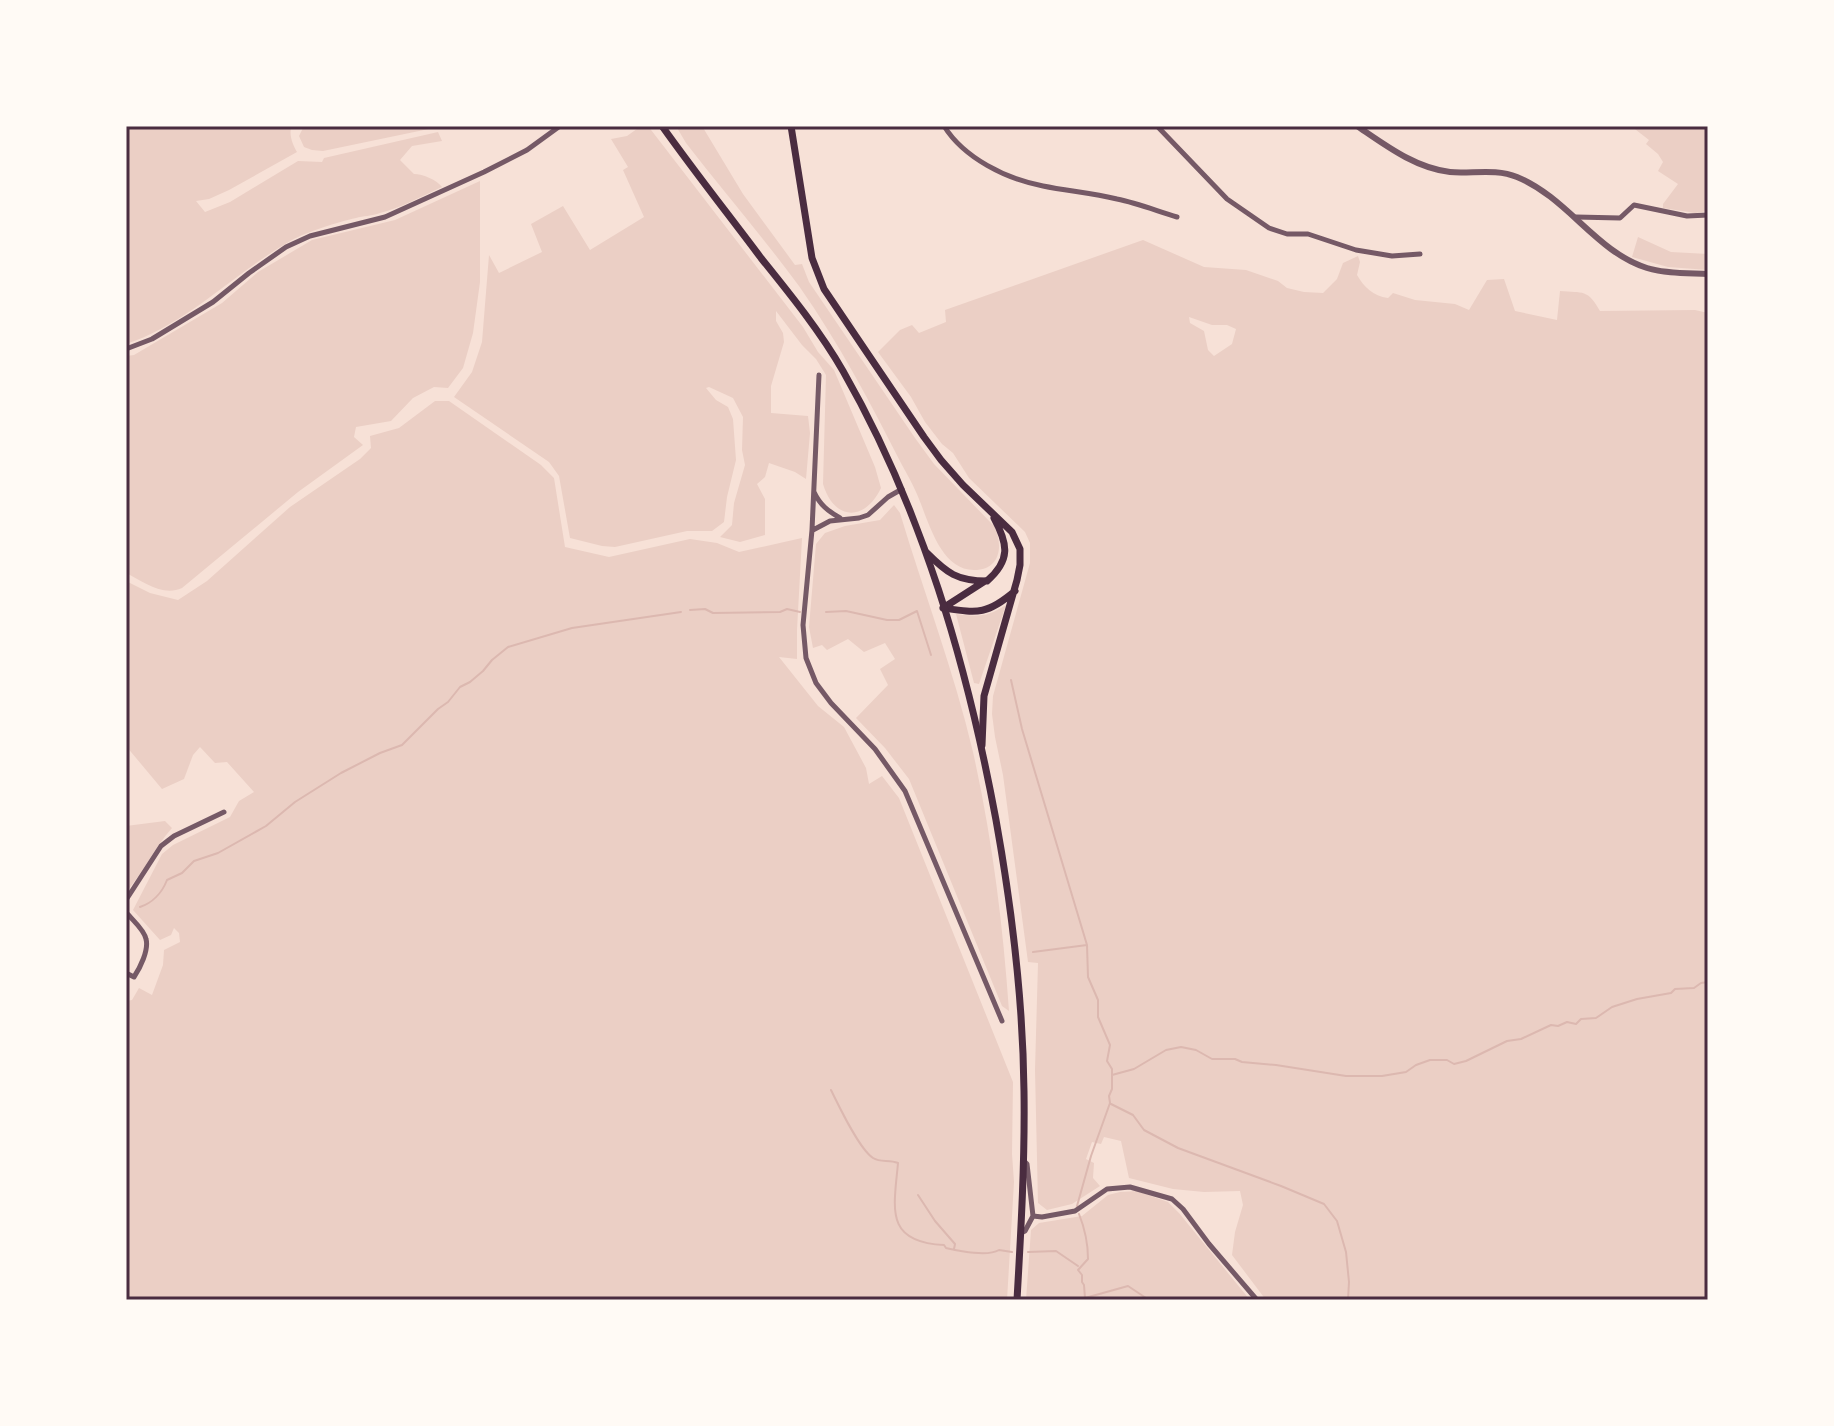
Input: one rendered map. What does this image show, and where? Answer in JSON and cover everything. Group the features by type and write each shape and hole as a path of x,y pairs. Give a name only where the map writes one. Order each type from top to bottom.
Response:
{"main road":[{"path":"662,126 804,313 842,370 902,489 927,553 982,747 1016,951 1024,1090 1017,1300"},
{"path":"791,126 812,258 824,289 924,437 963,485 1012,532 1020,549 1015,591 984,696 982,747"},
{"path":"943,608 987,581 1000,568 1004,558 1004,537 989,509"},
{"path":"927,553 948,573 972,581 987,581"},
{"path":"943,608 982,612 1003,602 1015,591"}],"street":[{"path":"126,349 152,339 213,302 286,247 310,236 385,217 527,150 560,126"},
{"path":"944,126 971,155 1009,176 1042,186 1119,199 1177,217"},
{"path":"1157,126 1227,199 1269,228 1287,234 1308,234 1356,250 1392,256 1420,254"},
{"path":"1363,127 1408,159 1431,169 1513,175 1537,186 1614,251 1646,268 1708,274"},
{"path":"1576,217 1620,218 1634,205 1687,216 1708,215"},
{"path":"819,375 812,530 803,625 806,658 816,683 875,749 905,791 1002,1021"},
{"path":"812,530 830,521 868,515 902,489"},
{"path":"813,491 826,510 841,519"},
{"path":"126,900 161,846 174,836 224,812"},
{"path":"126,912 147,941 134,977 126,973"},
{"path":"1021,1233 1033,1216 1027,1164 1023,1160"},
{"path":"1033,1216 1075,1211 1107,1189 1130,1187 1172,1199 1257,1300"}],"shaded area":[{"path":"126,126 292,126 291,136 297,152 229,190 196,201 205,212 230,202 298,161 322,162 324,158 438,132 442,141 412,146 400,160 414,174 430,178 442,187 396,208 332,225 292,240 191,310 149,335 126,344"},
{"path":"304,126 443,126 323,151 304,147 299,136"},
{"path":"641,126 648,126 834,370 881,488 867,507 850,513 834,505 828,496 823,484 826,375 776,311 776,321 784,342 771,386 771,413 808,416 810,433 806,479 769,463 765,477 757,484 765,499 765,535 740,542 720,537 732,525 734,503 745,465 743,417 733,398 706,388 716,400 728,407 733,419 736,460 724,522 712,531 687,531 615,547 570,538 559,476 549,462 454,397 472,372 482,342 489,255 499,273 542,252 531,224 563,206 590,250 644,217 623,170 628,167 611,139 627,136"},
{"path":"676,126 702,126 743,194 795,265 802,264 809,282 915,438 934,464 994,526 999,549 990,566 974,570 962,568 943,552 911,482 828,329 799,286 686,143"},
{"path":"1631,126 1708,126 1708,211 1695,213 1663,208 1678,184 1658,171 1663,162 1646,144 1649,140"},
{"path":"480,181 480,282 473,333 463,368 448,388 434,387 413,398 391,421 356,427 354,437 363,445 298,492 182,588 161,590 126,573 126,356 134,355 222,303 258,272 312,240 395,220"},
{"path":"1638,237 1671,252 1708,254 1708,270 1668,267 1632,257"},
{"path":"1143,240 1204,267 1246,270 1304,292 1323,293 1337,279 1343,263 1358,256 1357,275 1373,293 1388,298 1393,293 1415,300 1455,304 1469,310 1487,280 1504,279 1515,311 1557,320 1560,291 1580,292 1588,296 1600,311 1695,310 1708,313 1708,1300 1266,1300 1232,1255 1243,1205 1240,1191 1173,1189 1129,1178 1121,1141 1104,1137 1101,1144 1092,1142 1086,1159 1094,1163 1093,1178 1100,1186 1072,1204 1047,1210 1038,1203 1035,1070 1038,963 1028,962 992,714 993,696 1030,563 1030,543 1025,532 969,478 953,453 925,422 878,352 900,330 912,325 919,333 946,322 945,310","holes":["1189,317 1212,325 1227,325 1236,329 1232,344 1214,356 1208,350 1204,331 1190,323"]},
{"path":"435,401 449,401 541,465 554,478 565,547 609,557 690,539 717,543 739,552 802,538 797,659 779,657 818,706 844,727 866,768 869,784 882,776 899,798 1013,1082 1014,1182 1007,1300 126,1300 126,1001 132,1000 139,988 152,995 163,965 164,950 180,942 179,933 174,928 171,935 160,940 133,910 162,854 173,845 230,817 239,801 254,792 227,762 215,763 200,747 193,755 184,779 162,789 126,746 126,581 150,593 178,600 207,581 290,507 360,459 371,448 370,436 399,428"},
{"path":"894,505 900,513 973,752 996,881 1009,1011 1002,1006 909,779 856,718 888,685 880,669 895,659 885,643 864,652 848,639 827,650 822,645 813,648 809,627 816,544 825,533 880,520"},
{"path":"1006,605 979,684 974,683 956,614 982,615"},
{"path":"165,821 172,828 126,892 126,826"},
{"path":"1137,1191 1168,1202 1250,1300 1026,1300 1031,1230 1039,1223 1082,1216 1108,1195"}],"waterway":[{"path":"690,610 705,609 713,613 780,612 787,609 800,612"},
{"path":"826,612 846,611 899,620 917,611 931,655"},
{"path":"140,907 156,897 167,880 182,873 194,861 218,853 266,826 295,802 341,773 402,745 460,687 470,682 508,647 572,628 681,612"},
{"path":"1011,680 1022,729 1087,945 1088,977 1098,1000 1098,1017 1110,1045 1107,1061 1112,1069 1110,1103 1077,1206"},
{"path":"1033,952 1087,945"},
{"path":"1112,1075 1134,1069 1166,1050 1181,1047 1196,1050 1212,1059 1235,1059 1346,1076 1382,1076 1406,1072 1430,1060 1447,1060 1454,1064 1466,1061 1507,1041 1521,1039 1551,1025 1576,1024 1581,1019 1596,1018 1612,1007 1637,999 1671,993 1675,989 1694,988 1708,982"},
{"path":"831,1090 868,1153 873,1158 898,1163 895,1208 902,1230 911,1237 946,1248 981,1253 999,1250 1012,1252"},
{"path":"1111,1104 1133,1115 1144,1130 1178,1148 1324,1204 1337,1221 1346,1252 1348,1300"},
{"path":"918,1195 955,1244 954,1249"},
{"path":"1079,1214 1088,1253 1088,1259 1078,1270 1084,1285 1083,1300"},
{"path":"1028,1252 1056,1251 1078,1266"},
{"path":"1085,1298 1128,1286 1149,1300"}]}
